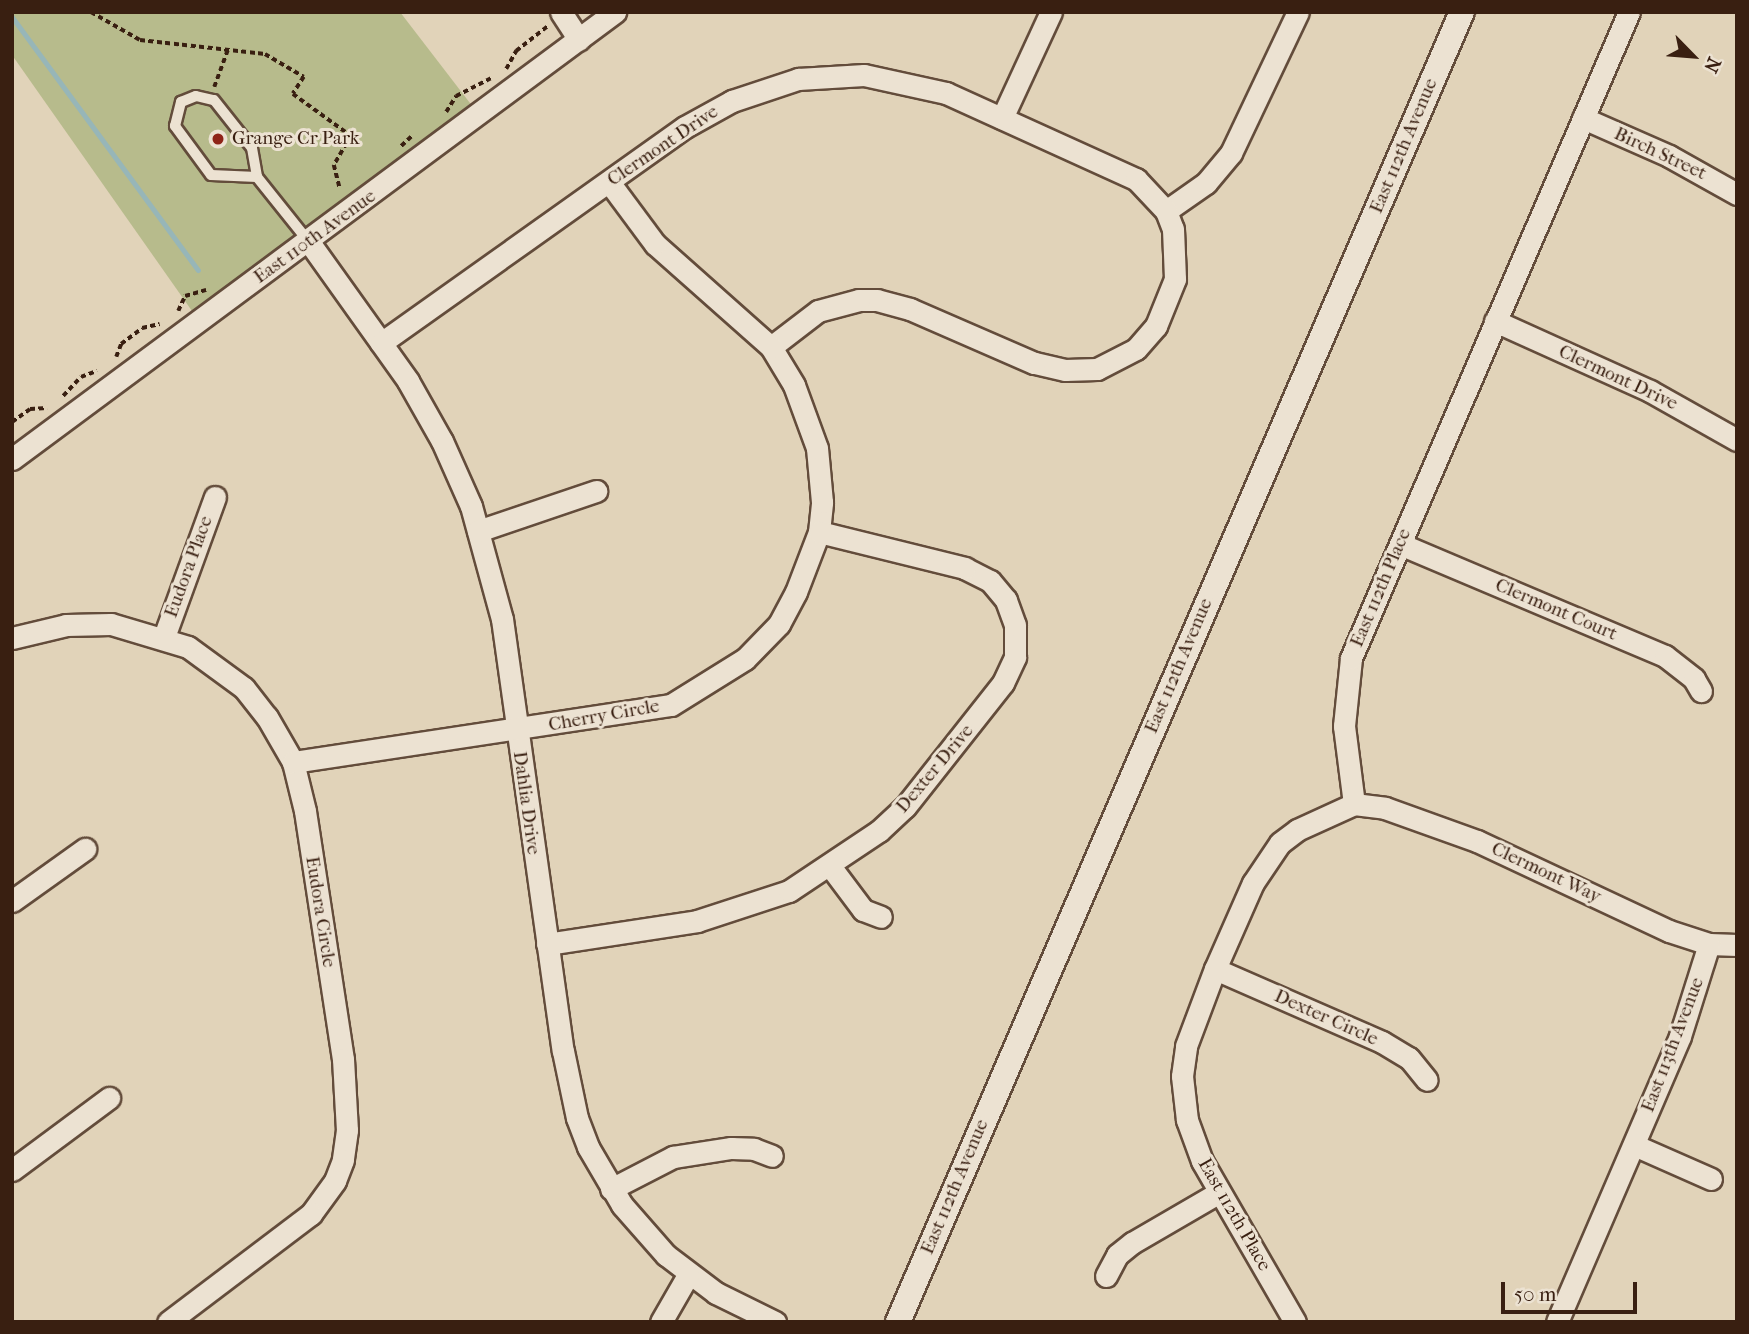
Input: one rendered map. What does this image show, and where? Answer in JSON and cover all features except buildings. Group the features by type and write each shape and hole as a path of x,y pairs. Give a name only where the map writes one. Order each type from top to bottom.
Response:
{"street":[{"path":"561,12 579,40"},
{"name":"East 110th Avenue","path":"12,459 309,242 615,12"},
{"path":"1002,118 1051,12"},
{"path":"771,347 818,311 868,300 910,309 1050,368 1079,370 1112,363 1148,338 1168,303 1177,254 1166,211 1206,183 1231,153 1298,12"},
{"name":"East 112th Avenue","path":"898,1322 1462,12"},
{"name":"East 112th Place","path":"1295,1322 1218,1193 1187,1120 1182,1076 1189,1035 1253,883 1280,843 1307,824 1354,804 1344,726 1347,680 1362,627 1629,12"},
{"name":"Clermont Drive","path":"381,343 685,127 732,101 798,79 864,75 906,81 1002,118 1136,179 1166,211"},
{"name":"Birch Street","path":"1583,118 1669,156 1737,194"},
{"name":"Cherry Circle","path":"293,762 641,713 684,699 718,680 745,659 779,624 805,575 819,531 822,485 817,448 794,385 771,347 654,244 609,182"},
{"name":"Dahlia Drive","path":"309,242 381,343 442,441 478,531 502,620 547,943 576,1118 611,1189 688,1275 775,1322"},
{"name":"Clermont Drive","path":"1495,321 1650,391 1737,440"},
{"path":"478,531 596,491"},
{"name":"Eudora Place","path":"164,637 215,497"},
{"name":"Dexter Drive","path":"547,943 697,921 771,899 830,866 879,831 925,786 1003,682 1016,643 1006,600 979,574 819,531"},
{"name":"Clermont Court","path":"1400,544 1665,656 1694,679 1701,691"},
{"name":"Eudora Circle","path":"12,638 43,629 89,624 164,637 206,657 244,688 267,717 293,762 305,811 343,1059 347,1130 343,1160 335,1181 311,1214 168,1322"},
{"name":"Clermont Way","path":"1354,804 1385,808 1443,826 1669,931 1709,944 1737,945"},
{"path":"12,901 85,849"},
{"path":"830,866 863,910 881,917"},
{"name":"East 113th Avenue","path":"1557,1322 1695,998 1709,944"},
{"name":"Dexter Circle","path":"1215,969 1382,1042 1409,1058 1427,1080"},
{"path":"12,1170 109,1098"},
{"path":"1634,1145 1711,1179"},
{"path":"611,1189 673,1157 731,1148 754,1149 772,1156"},
{"path":"1105,1276 1117,1255 1132,1243 1218,1193"},
{"path":"661,1322 688,1275"}],"lane":[{"path":"257,177 211,175 174,126 181,102 196,96 214,100 252,148 257,177 309,242"}],"path":[{"path":"91,12 140,40 160,46 228,49 265,54 304,77 293,94 351,136 334,165 340,189"},
{"path":"214,100 214,87 228,49"}],"green space":[{"path":"12,12 400,12 473,107 192,311 12,55"}],"waterway":[{"path":"12,17 198,270"}],"place":[{"name":"Grange Cr Park","path":"218,139"}]}
